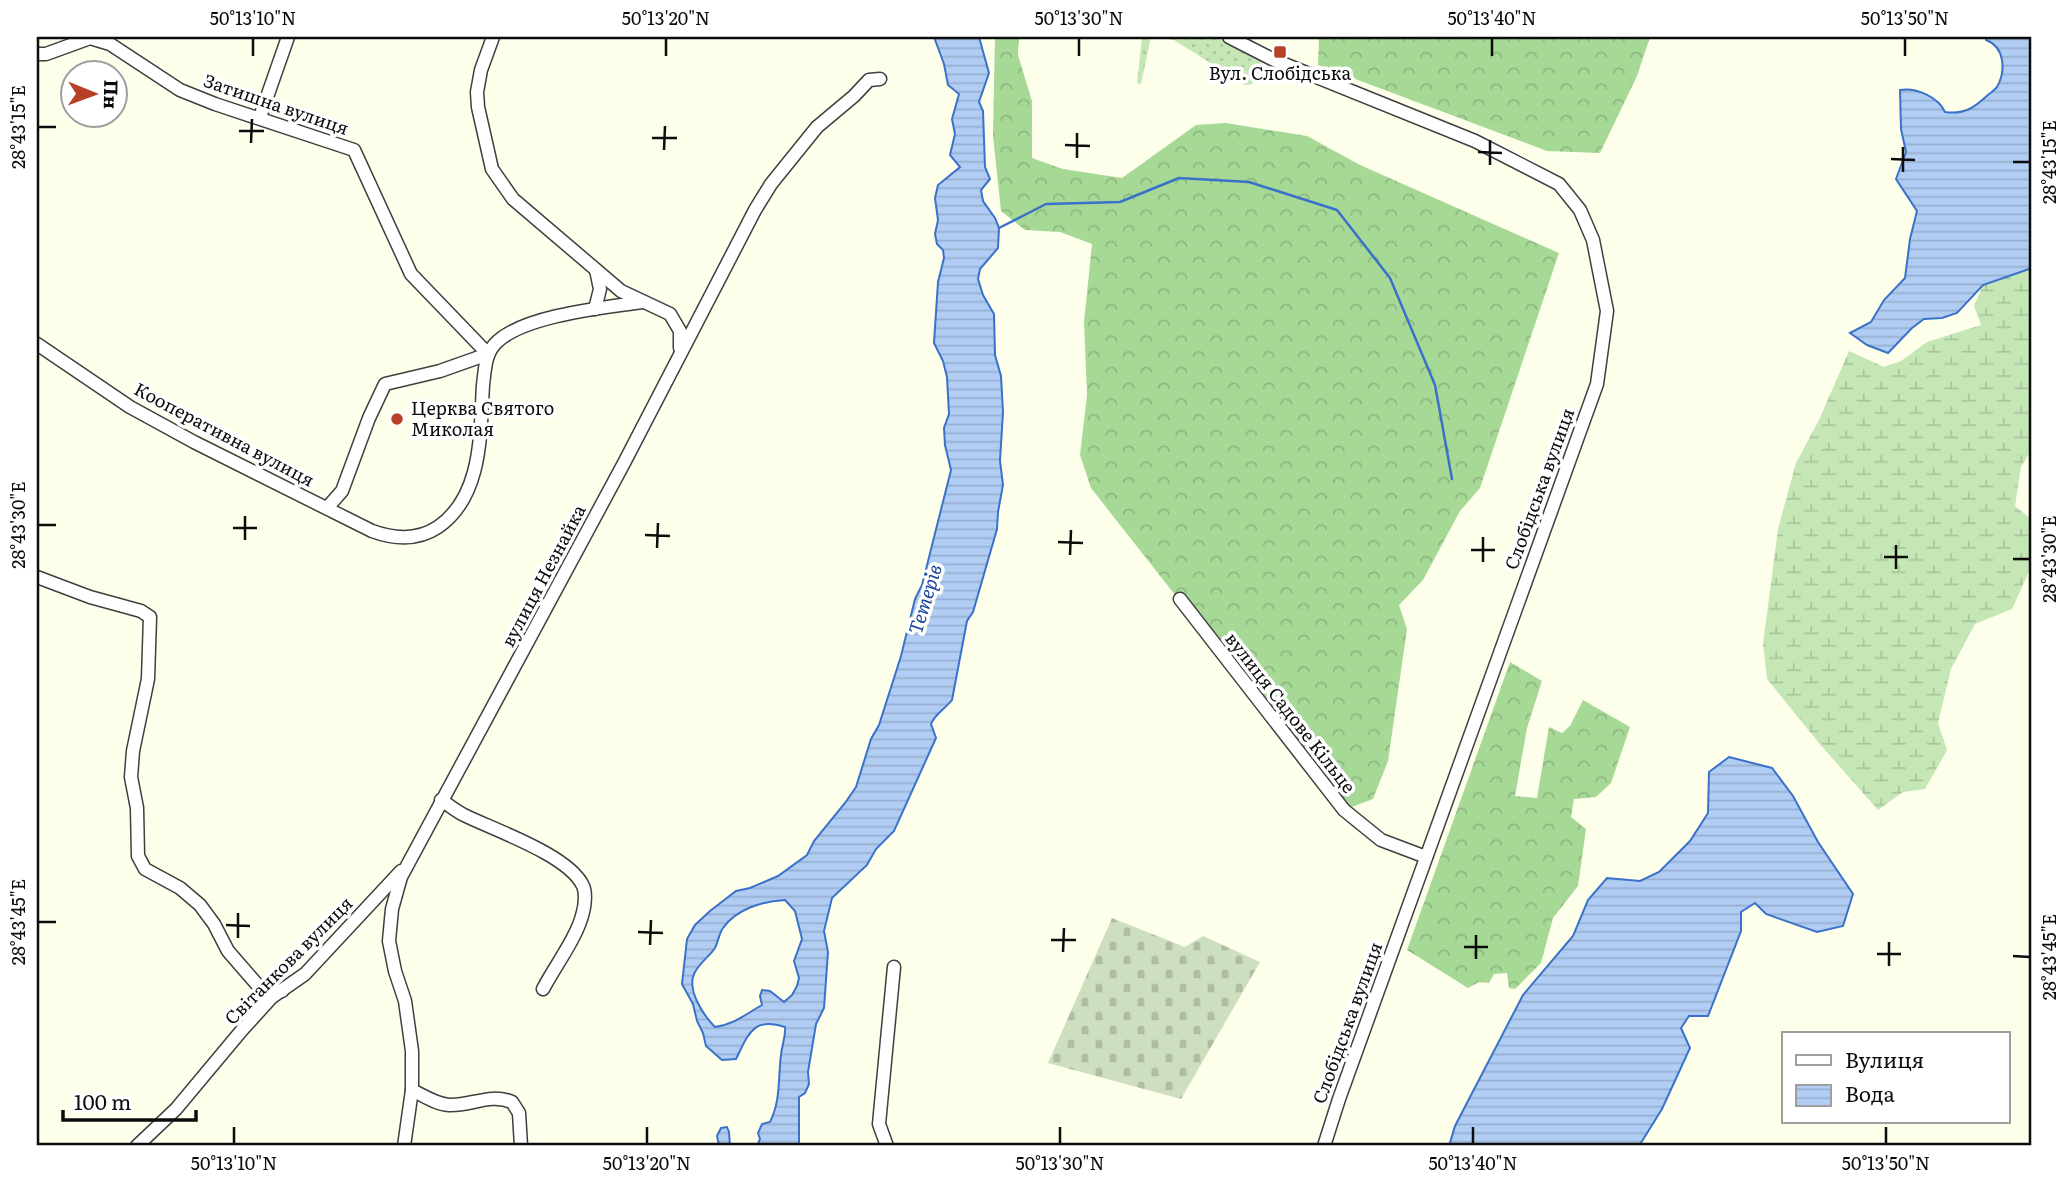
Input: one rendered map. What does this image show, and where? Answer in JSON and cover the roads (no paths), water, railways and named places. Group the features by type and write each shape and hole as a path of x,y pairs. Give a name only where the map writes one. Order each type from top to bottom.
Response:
{"street":[{"path":"260,117 288,37"},
{"path":"493,37 481,70 477,92 492,169 513,199 621,291 662,310 676,322 681,340 679,354"},
{"name":"Слобідська вулиця","path":"1229,37 1272,59 1475,141 1559,184 1580,210 1593,240 1607,311 1597,384 1324,1146"},
{"name":"Затишна вулиця","path":"37,54 46,54 90,38 110,44 180,90 354,150 411,274 488,354"},
{"name":"вулиця Незнайка","path":"404,1146 412,1090 410,1036 405,1001 389,941 392,909 401,877 547,608 743,231 771,184 817,127 869,80 880,79"},
{"path":"595,309 600,289 596,270"},
{"name":"Кооперативна вулиця","path":"37,344 130,407 216,454 390,538 420,535 435,529 451,517 471,481 477,459 488,354 497,342 512,331 533,323 642,302"},
{"name":"Кооперативна вулиця","path":"327,508 342,491 369,418 385,384 440,371 488,354"},
{"path":"37,577 90,597 141,611 150,617 148,679 131,777 137,808 138,856 145,869 180,888 200,905 228,951 261,989 282,991"},
{"name":"вулиця Садове Кільце","path":"1180,599 1344,810 1381,840 1426,857"},
{"path":"441,800 461,814 543,852 571,871 584,887 584,905 579,924 543,989"},
{"name":"Світанкова вулиця","path":"137,1146 176,1109 242,1030 282,991 305,974 409,863"},
{"path":"887,1146 879,1124 894,967"},
{"path":"412,1090 449,1105 494,1098 512,1102 519,1113 521,1146"}],"water":[{"name":"Тетерів","path":"934,37 979,37 989,73 979,102 983,111 985,167 990,179 981,190 983,201 999,228 998,248 980,269 978,279 983,295 994,314 995,355 1001,376 1003,412 1000,461 1003,485 997,529 973,612 967,621 952,700 931,724 936,738 894,831 876,849 867,865 832,898 824,931 828,952 824,1008 816,1024 808,1072 809,1084 805,1093 799,1097 799,1146 757,1146 762,1124 770,1122 776,1105 785,1027 774,1024 759,1026 748,1035 736,1059 722,1060 706,1046 693,1004 682,984 687,939 695,925 736,891 778,876 807,855 814,841 856,787 871,739 879,725 901,656 915,599 922,585 951,470 944,428 949,414 947,377 934,343 938,282 944,258 935,234 938,220 935,198 938,185 960,167 950,155 955,134 952,119 959,94 948,85","holes":["785,900 795,911 802,939 794,961 799,978 792,995 784,1002 770,991 762,990 762,1005 734,1022 715,1027 697,1002 692,980 715,948 723,928 743,911 768,902"]},
{"path":"1986,37 2032,37 2032,268 1983,285 1957,313 1942,318 1924,319 1888,353 1867,345 1850,333 1871,322 1884,300 1905,278 1917,211 1896,179 1906,152 1901,129 1900,90 1913,90 1927,95 1938,102 1945,112 1964,111 1974,106 1997,87 2002,74 2000,54"},
{"path":"1729,757 1772,768 1793,796 1818,842 1853,894 1843,926 1817,932 1766,914 1755,903 1741,912 1741,931 1708,1016 1689,1016 1681,1028 1690,1048 1662,1109 1639,1146 1449,1146 1455,1126 1523,995 1573,936 1588,900 1607,878 1640,881 1659,872 1690,841 1708,813 1709,772"},
{"path":"727,1127 730,1146 719,1146 717,1136 721,1128"}],"waterway":[{"path":"999,228 1046,204 1120,202 1179,178 1249,182 1337,210 1390,278 1435,385 1452,479"}],"place":[{"name":"Вул. Слобідська","path":"1280,52"},
{"name":"Церква Святого Миколая","path":"397,419"}]}
